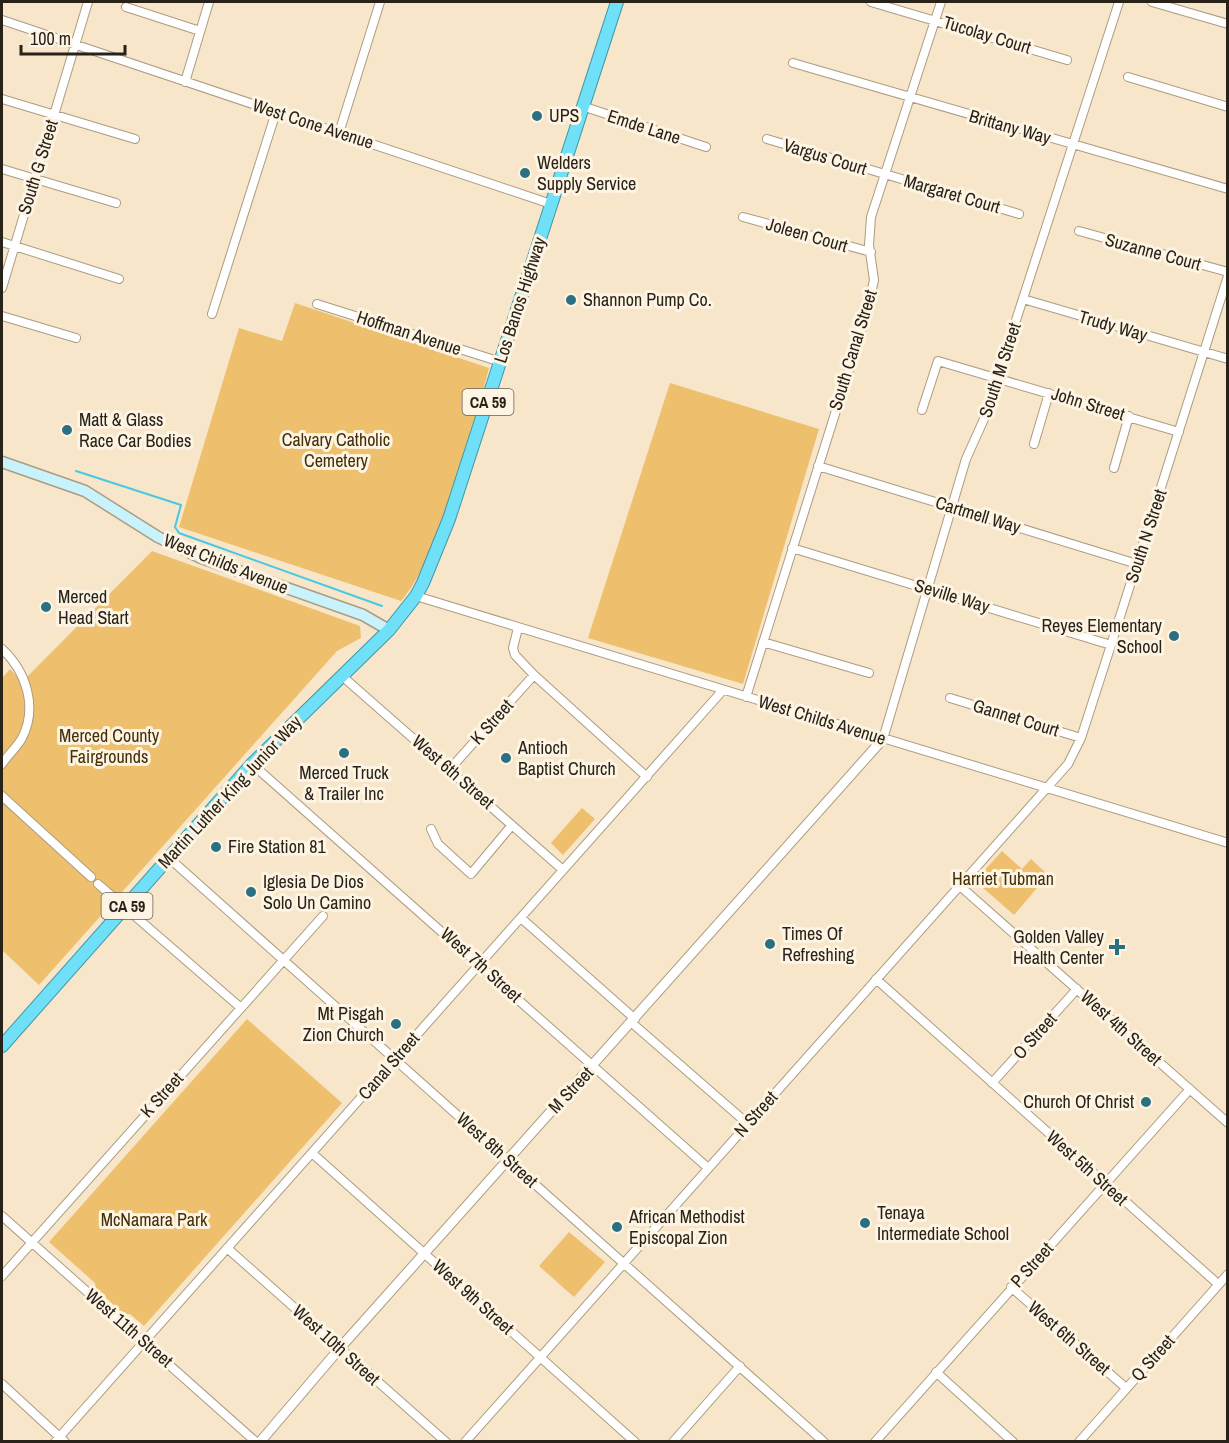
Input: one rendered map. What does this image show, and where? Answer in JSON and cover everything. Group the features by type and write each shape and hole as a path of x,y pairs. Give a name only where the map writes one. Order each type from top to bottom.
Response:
{"highway":[{"name":"Los Banos Highway","path":"416,596 449,519 617,2"},
{"name":"Martin Luther King Junior Way","path":"2,1046 252,765 389,630 416,596"}],"main road":[{"name":"West Childs Avenue","path":"2,462 85,491 158,537 199,557 363,615 389,630"}],"street":[{"name":"South G Street","path":"2,288 88,2"},
{"path":"185,82 210,2"},
{"path":"339,133 380,2"},
{"name":"Tucolay Court","path":"871,2 1067,60"},
{"name":"South Canal Street","path":"746,697 872,295 874,273 869,226 941,2"},
{"name":"South M Street","path":"884,739 966,459 984,419 1119,2"},
{"path":"1152,2 1227,24"},
{"path":"126,7 200,31"},
{"name":"West Cone Avenue","path":"2,21 551,204"},
{"name":"Brittany Way","path":"793,63 1227,189"},
{"path":"1128,77 1227,107"},
{"path":"2,99 135,139"},
{"name":"Emde Lane","path":"582,106 706,147"},
{"path":"212,314 276,112"},
{"name":"Vargus Court","path":"767,139 884,175"},
{"path":"2,169 116,203"},
{"name":"Margaret Court","path":"884,175 1019,214"},
{"name":"Joleen Court","path":"743,217 871,252"},
{"name":"Suzanne Court","path":"1079,231 1227,274"},
{"path":"2,242 118,279"},
{"name":"South N Street","path":"1048,789 1068,764 1081,738 1227,274"},
{"name":"Trudy Way","path":"1023,299 1227,359"},
{"name":"Hoffman Avenue","path":"317,304 501,362"},
{"path":"2,315 76,338"},
{"name":"John Street","path":"922,410 938,361 1179,432"},
{"path":"1034,444 1049,393"},
{"path":"1114,468 1129,416"},
{"name":"Cartmell Way","path":"818,466 1137,564"},
{"name":"Seville Way","path":"792,549 1111,645"},
{"name":"West Childs Avenue","path":"416,596 1227,843"},
{"path":"518,628 513,648 515,655 647,777"},
{"path":"763,642 869,673"},
{"path":"2,649 22,674 27,688 30,716 22,738 2,764"},
{"name":"K Street","path":"450,769 534,675"},
{"name":"West 6th Street","path":"342,676 563,870"},
{"name":"Canal Street","path":"60,1440 227,1248 723,690"},
{"name":"Gannet Court","path":"951,698 1081,738"},
{"name":"M Street","path":"258,1442 884,739"},
{"name":"West 7th Street","path":"252,765 480,964 707,1167"},
{"name":"N Street","path":"465,1442 707,1167 1048,789"},
{"path":"2,796 91,877"},
{"path":"431,829 438,844 471,874 512,825"},
{"name":"West 8th Street","path":"169,858 824,1442"},
{"path":"98,884 241,1008"},
{"name":"West 4th Street","path":"960,886 1227,1123"},
{"name":"K Street","path":"2,1276 323,916"},
{"path":"521,918 748,1124"},
{"name":"West 5th Street","path":"876,979 1218,1284"},
{"name":"O Street","path":"992,1083 1077,989"},
{"name":"P Street","path":"875,1442 1190,1089"},
{"name":"West 9th Street","path":"312,1154 635,1442"},
{"name":"West 11th Street","path":"2,1216 258,1442"},
{"name":"West 10th Street","path":"227,1248 446,1442"},
{"name":"Q Street","path":"1079,1442 1227,1274"},
{"name":"West 6th Street","path":"1011,1287 1126,1388"},
{"path":"673,1442 740,1366"},
{"path":"936,1372 1013,1442"},
{"path":"2,1384 60,1440"}],"green space":[{"name":"Calvary Catholic Cemetery","path":"295,303 489,368 457,475 434,541 420,574 401,601 179,527 239,328 282,341"},
{"path":"670,383 819,429 743,684 588,638"},
{"name":"Merced County Fairgrounds","path":"152,551 360,626 361,638 337,651 39,985 2,950 2,678 10,669 22,682"},
{"path":"582,808 595,819 563,855 551,843"},
{"name":"Harriet Tubman","path":"1002,851 1022,869 1031,859 1048,875 1014,915 975,881"},
{"name":"McNamara Park","path":"247,1019 342,1103 144,1326 130,1314 124,1314 96,1289 95,1283 49,1242"},
{"path":"569,1232 605,1262 574,1297 539,1266"}],"waterway":[{"path":"76,471 181,505 175,527 179,533 382,606"}],"place":[{"name":"UPS","path":"537,116"},
{"name":"Welders Supply Service","path":"525,173"},
{"name":"Shannon Pump Co.","path":"571,300"},
{"name":"Matt & Glass Race Car Bodies","path":"67,430"},
{"name":"Merced Head Start","path":"46,607"},
{"name":"Reyes Elementary School","path":"1174,636"},
{"name":"Merced Truck & Trailer Inc","path":"344,753"},
{"name":"Antioch Baptist Church","path":"506,758"},
{"name":"Fire Station 81","path":"216,847"},
{"name":"Iglesia De Dios Solo Un Camino","path":"251,892"},
{"name":"Times Of Refreshing","path":"770,944"},
{"name":"Golden Valley Health Center","path":"1117,947"},
{"name":"Mt Pisgah Zion Church","path":"396,1024"},
{"name":"Church Of Christ","path":"1146,1102"},
{"name":"Tenaya Intermediate School","path":"865,1223"},
{"name":"African Methodist Episcopal Zion","path":"617,1227"}]}
